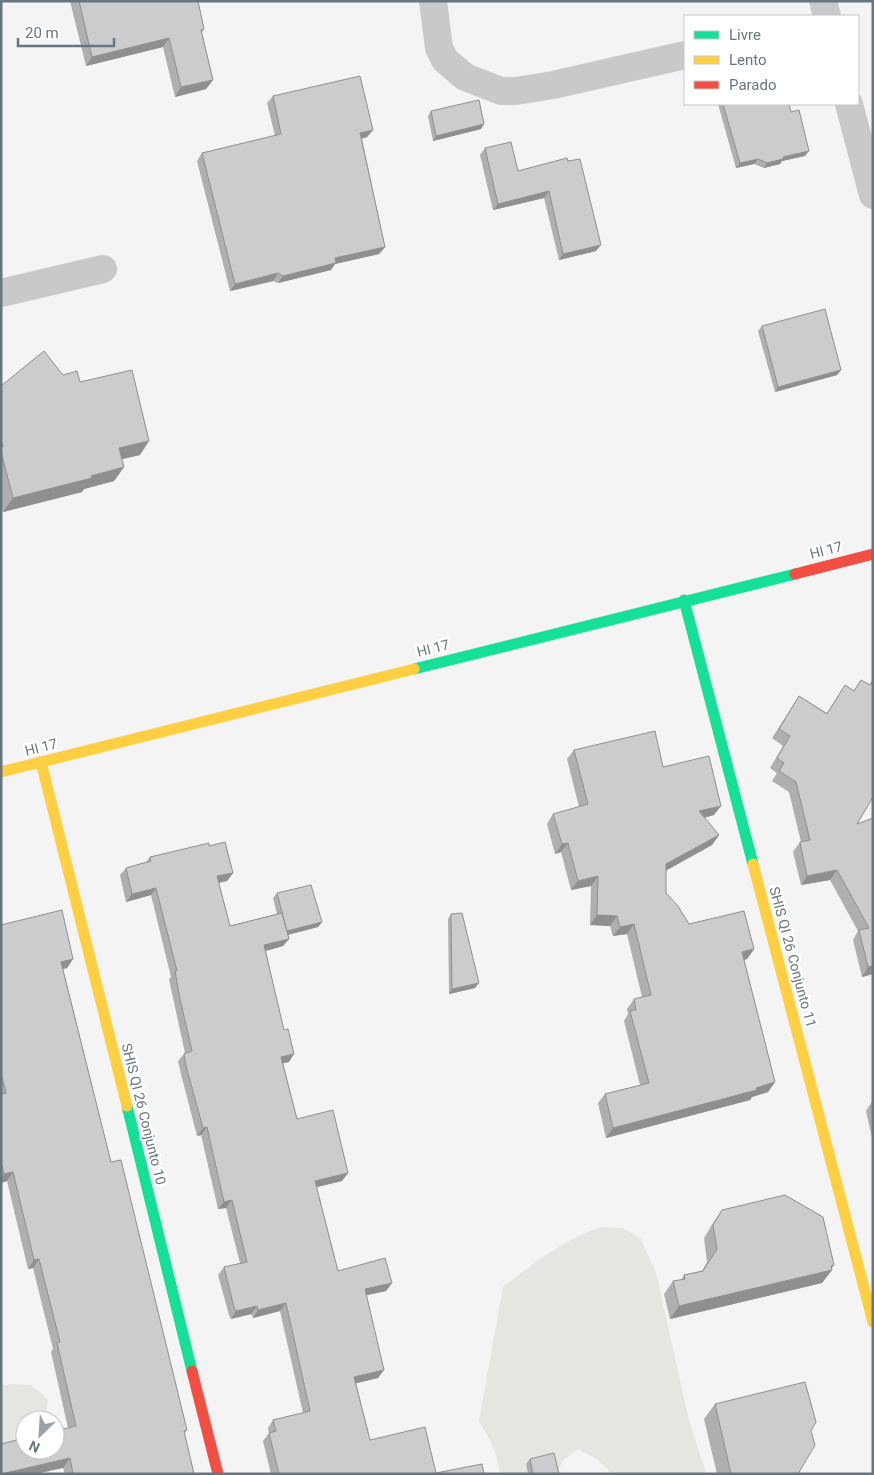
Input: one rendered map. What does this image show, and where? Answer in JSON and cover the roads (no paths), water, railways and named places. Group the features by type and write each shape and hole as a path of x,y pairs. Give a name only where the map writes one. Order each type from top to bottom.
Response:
{"street":[{"path":"433,1 439,48 445,60 465,76 501,91 516,92 553,86 684,55"},
{"path":"823,1 827,15"},
{"path":"849,105 873,195"},
{"path":"1,293 103,269"},
{"name":"HI 17","path":"1,772 873,554"},
{"name":"SHIS QI 26 Conjunto 11","path":"684,600 873,1322"},
{"name":"SHIS QI 26 Conjunto 10","path":"41,762 218,1474"}]}
